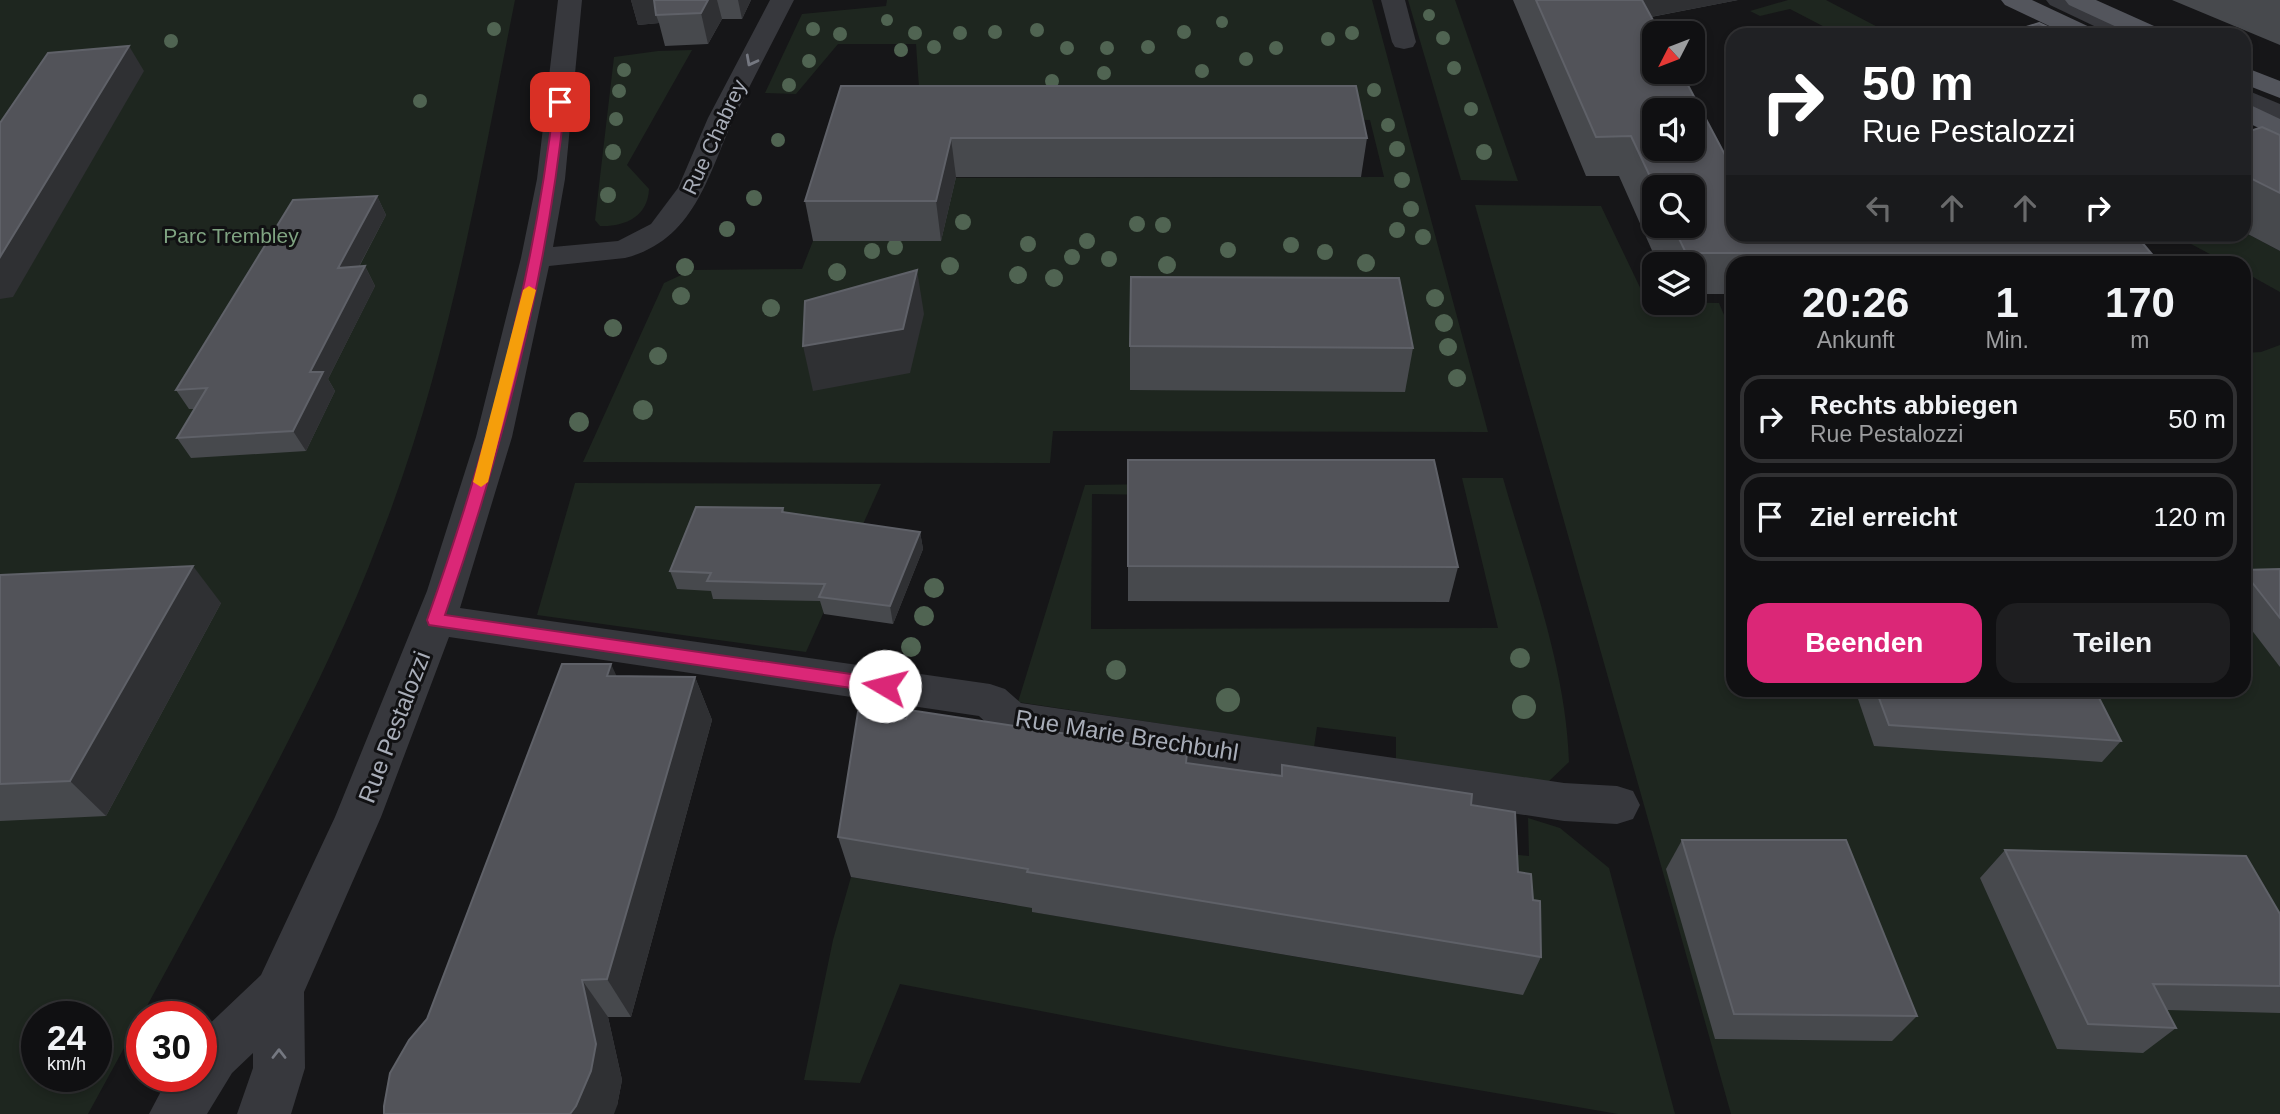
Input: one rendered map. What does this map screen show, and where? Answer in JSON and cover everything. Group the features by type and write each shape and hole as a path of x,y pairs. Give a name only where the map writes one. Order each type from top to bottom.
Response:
{"main road":[{"path":"2013,0 2072,28"},
{"path":"2077,0 2139,28"},
{"path":"2251,78 2280,90"},
{"path":"2251,114 2280,130"}],"street":[{"name":"Rue Pestalozzi","path":"217,1052 279,992 358,817 451,579 494,437 536,258 551,179 570,0"},
{"name":"Rue Chabrey","path":"536,258 625,248 662,230 692,189 721,118 782,0"},
{"path":"1393,0 1404,42"},
{"path":"2034,0 2094,28"},
{"path":"2058,0 2118,28"},
{"path":"2251,88 2280,102"},
{"path":"2251,100 2280,114"},
{"name":"Rue Marie Brechbuhl","path":"435,620 990,701 1010,719 1550,800 1618,805"},
{"name":"Rue Pestalozzi","path":"264,1114 279,1068 279,992"},
{"name":"Rue Pestalozzi","path":"176,1114 190,1092"}],"green space":[{"name":"Parc Trembley","path":"0,0 515,0 460,272 425,406 404,473 366,575 300,718 149,1001 126,1001 126,1044 112,1070 112,1001 21,1001 21,1092 100,1092 88,1114 0,1114"},
{"path":"887,0 1372,0 1488,432 1053,431 1050,463 583,462 664,283 692,270 802,269 813,241 941,241 808,221 818,186 833,178 1384,177 1370,120 921,116 916,44 838,44 796,94 765,93 802,14 886,6"},
{"path":"1408,0 1455,0 1518,181 1461,180"},
{"path":"1788,0 1826,0 1880,28 1827,28 1790,9 1760,16 1750,11"},
{"path":"692,50 627,165 649,189 644,207 626,222 600,226 595,220 614,57"},
{"path":"1475,205 1601,206 1642,292 1642,315 1705,315 1705,303 1719,303 1726,320 1726,697 2251,697 2251,353 2280,345 2280,1114 1731,1114"},
{"path":"2251,236 2280,251 2280,292 2251,276 2251,256 2214,256 2187,242 2251,242"},
{"path":"1462,478 1503,478 1545,618 1561,690 1569,762 1548,782 1396,760 1396,737 1317,727 1314,747 1018,702 1085,485 1162,484 1163,495 1092,494 1091,629 1498,628"},
{"path":"575,483 881,484 806,652 537,615"},
{"path":"1528,818 1560,828 1609,868 1675,1114 1618,1114 1228,1047 900,984 860,1083 804,1080 833,940 851,877 1007,904 1034,903 1033,912 1392,973 1499,853 1529,856"}],"building":[{"path":"654,0 708,0 701,13 656,15"},
{"path":"1536,0 1642,0 1653,21 1642,21 1642,84 1687,84 1695,98 1642,98 1642,159 1631,136 1596,137"},
{"path":"2039,23 2050,28 2023,28"},
{"path":"129,46 0,257 0,123 48,53"},
{"path":"841,86 1356,86 1367,138 951,138 936,201 805,201"},
{"path":"1705,117 1726,157 1726,242 2142,242 2151,253 1686,252 1679,238 1705,238 1705,175 1649,175 1643,161 1705,161"},
{"path":"2262,127 2280,135 2280,193 2251,178 2251,131"},
{"path":"377,196 338,268 365,266 310,372 323,372 293,431 177,438 207,388 176,390 293,200"},
{"path":"917,270 903,329 803,346 805,301"},
{"path":"1131,277 1399,278 1413,348 1130,346"},
{"path":"1128,460 1434,460 1458,567 1128,566"},
{"path":"696,507 783,508 782,512 920,532 890,606 819,597 825,584 707,581 711,573 670,571"},
{"path":"193,566 70,781 0,784 0,575"},
{"path":"2280,569 2280,618 2251,581 2251,570"},
{"path":"562,664 611,664 607,676 695,677 607,979 582,980 596,1044 591,1071 570,1114 384,1114 390,1073 409,1040 427,1019"},
{"path":"1879,697 2099,697 2121,741 1889,725"},
{"path":"909,710 1187,752 1186,763 1282,776 1282,765 1472,794 1471,805 1515,812 1518,872 1531,874 1533,900 1540,901 1541,957 1027,872 1028,869 838,837 858,712 906,719"},
{"path":"1682,840 1846,840 1917,1016 1734,1014"},
{"path":"2005,850 2246,856 2280,914 2280,986 2153,984 2176,1028 2088,1024"}],"slow traffic":[{"path":"481,482 529,290"}],"route":[{"path":"560,102 551,179 523,320 494,437 447,591 435,620 885,686"}]}
